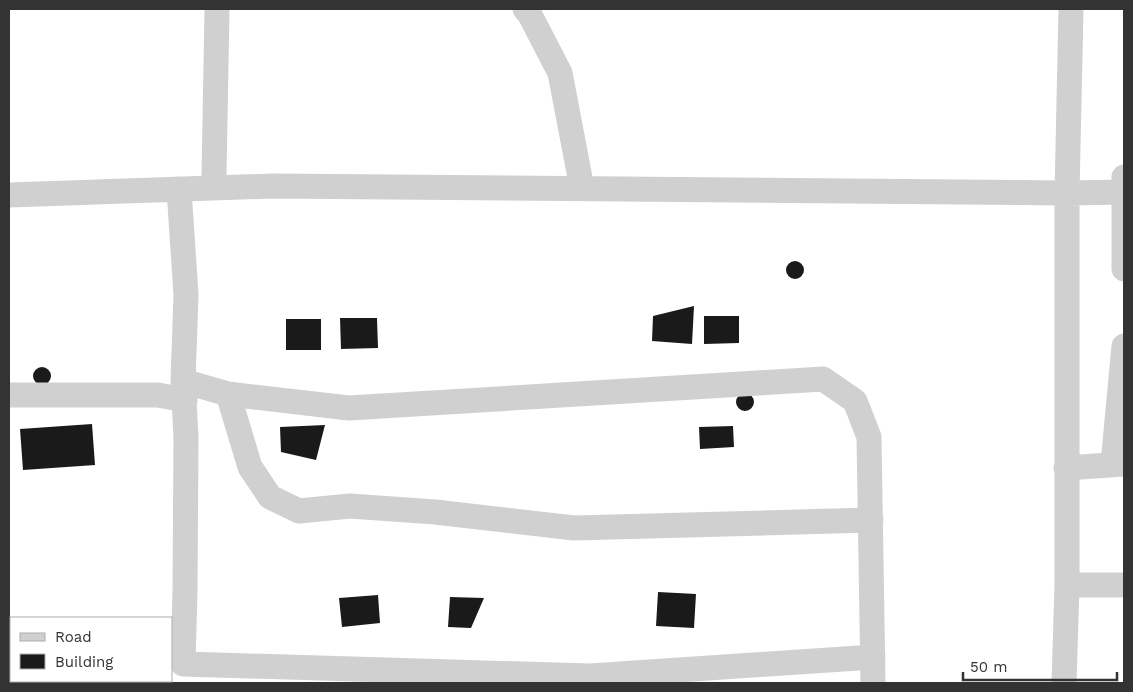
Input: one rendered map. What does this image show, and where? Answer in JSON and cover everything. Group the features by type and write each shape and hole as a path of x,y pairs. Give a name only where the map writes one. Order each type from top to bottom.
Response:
{"street":[{"path":"212,188 214,176 218,9"},
{"path":"525,9 530,15 560,73 582,188"},
{"path":"1064,683 1067,585 1066,193 1070,9"},
{"path":"9,195 273,186 1066,193 1124,186 1124,270"},
{"path":"180,189 186,295 184,391 186,437 185,592 179,671 590,676 873,657"},
{"path":"1066,468 1119,464 1124,346"},
{"path":"9,396 158,395 184,391 228,394 349,408 824,379 855,401 869,438 873,683"},
{"path":"228,394 250,466 270,497 299,511 350,506 435,512 574,528 871,520"},
{"path":"1067,585 1124,585"}],"building":[{"path":"791,261 799,261 804,266 802,277 791,279 786,274 786,266"},
{"path":"694,306 692,344 652,341 653,316"},
{"path":"704,316 739,316 739,343 704,344"},
{"path":"340,318 377,318 378,348 341,349"},
{"path":"286,319 321,319 321,350 286,350"},
{"path":"42,367 48,370 51,376 48,382 42,385 36,382 33,376 36,370"},
{"path":"741,393 749,393 754,398 752,409 741,411 736,406 736,398"},
{"path":"92,424 95,465 23,470 20,429"},
{"path":"325,425 316,460 281,452 280,427"},
{"path":"733,426 734,447 700,449 699,427"},
{"path":"658,592 696,594 694,628 656,626"},
{"path":"378,595 380,623 342,627 339,598"},
{"path":"450,597 484,598 471,628 448,627"}]}
